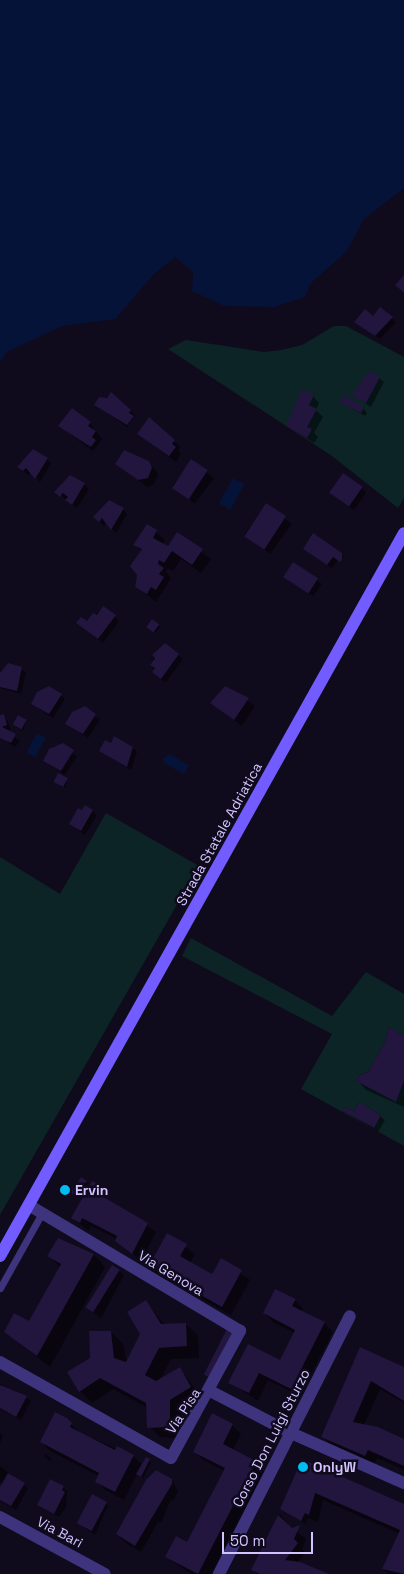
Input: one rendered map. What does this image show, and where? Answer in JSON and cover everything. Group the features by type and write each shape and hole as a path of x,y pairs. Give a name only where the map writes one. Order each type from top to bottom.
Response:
{"main road":[{"name":"Strada Statale Adriatica","path":"0,1256 404,533"}],"street":[{"name":"Via Genova","path":"29,1205 240,1331 210,1391"},
{"name":"Corso Don Luigi Sturzo","path":"219,1574 350,1316"},
{"name":"Via Pisa","path":"0,1362 171,1458 210,1391 291,1433 404,1482"},
{"name":"Via Bari","path":"0,1517 105,1574"}],"lane":[{"path":"0,1288 42,1213"}],"green space":[{"path":"334,326 346,326 404,357 404,498 398,508 332,456 168,349 186,340 264,352 281,350 302,345"},
{"path":"106,813 199,866 0,1215 0,857 60,894"},
{"path":"191,938 332,1016 366,972 404,994 404,1036 389,1027 385,1042 368,1072 360,1075 356,1081 396,1102 404,1081 404,1146 301,1089 332,1034 182,956","holes":["359,1102 381,1115 373,1128 343,1111 345,1107 354,1111"]}],"water":[{"path":"0,0 404,0 404,188 364,219 347,251 310,284 305,297 274,307 224,306 192,291 193,272 175,257 154,274 115,319 62,326 7,352 0,362"},
{"path":"233,478 244,484 230,510 219,503"},
{"path":"37,733 46,738 35,757 26,752"},
{"path":"170,754 189,765 184,774 164,763 163,758"}],"building":[{"path":"404,275 404,293 395,285"},
{"path":"380,307 393,317 375,336 354,322 365,309 373,316"},
{"path":"369,371 380,377 366,403 354,397 354,392"},
{"path":"302,389 314,395 309,405 317,409 307,427 312,429 307,438 286,426"},
{"path":"111,392 131,410 129,413 134,416 127,425 94,405 99,397 107,398"},
{"path":"343,395 364,407 361,413 339,402"},
{"path":"72,408 91,422 88,426 96,431 92,437 96,440 91,447 58,426"},
{"path":"149,417 175,440 172,444 176,447 169,456 137,434"},
{"path":"33,449 48,458 35,479 26,468 23,471 17,467"},
{"path":"124,450 149,461 152,468 148,478 138,480 115,464"},
{"path":"191,459 208,470 189,499 172,488"},
{"path":"343,473 363,487 349,506 329,493"},
{"path":"70,475 85,483 72,505 65,500 68,497 63,493 60,497 54,492"},
{"path":"109,500 124,508 111,530 102,518 99,522 93,517"},
{"path":"266,503 286,516 264,550 244,537"},
{"path":"147,524 157,530 153,538 168,546 177,532 203,549 192,565 172,551 164,563 159,560 158,564 164,568 159,574 164,577 156,590 151,587 147,594 135,587 137,575 130,566 142,549 133,545"},
{"path":"313,533 342,553 342,560 340,562 333,557 327,565 303,549"},
{"path":"293,562 318,578 308,593 283,577"},
{"path":"103,606 116,615 98,639 76,623 81,617 87,621 93,613 97,615"},
{"path":"152,619 159,624 153,632 146,627"},
{"path":"165,643 179,654 161,679 152,672 155,668 150,665 155,658 152,655"},
{"path":"8,663 22,667 17,691 0,687 0,673"},
{"path":"49,686 62,694 49,714 31,704 37,692"},
{"path":"225,686 249,698 234,720 210,703"},
{"path":"85,706 96,714 83,734 65,724 72,712"},
{"path":"4,714 7,725 2,727 16,734 11,743 0,738 0,715"},
{"path":"18,715 27,720 21,729 13,725"},
{"path":"114,736 133,747 127,767 99,751 105,740 111,743"},
{"path":"63,743 74,750 61,771 43,761 49,749"},
{"path":"58,773 68,778 63,787 53,782"},
{"path":"85,805 93,810 81,831 69,824 78,808 82,810"},
{"path":"389,1027 404,1036 404,1081 396,1102 356,1081 360,1075 368,1072 385,1042"},
{"path":"359,1102 381,1115 374,1128 343,1111 345,1107 354,1111"},
{"path":"81,1177 87,1181 76,1197 70,1193"},
{"path":"92,1181 99,1184 95,1192 148,1223 132,1254 115,1241 117,1236 82,1218 80,1223 71,1218"},
{"path":"167,1233 187,1244 180,1256 212,1274 221,1258 242,1270 222,1307 149,1266"},
{"path":"58,1238 94,1254 37,1356 4,1332 14,1313 29,1321 61,1264 47,1256"},
{"path":"112,1265 120,1270 93,1312 86,1307"},
{"path":"275,1289 296,1299 292,1306 325,1322 291,1389 259,1373 249,1393 228,1383 248,1344 280,1360 295,1330 263,1313"},
{"path":"146,1300 161,1324 186,1323 187,1346 159,1348 145,1375 156,1381 180,1367 191,1387 170,1400 170,1427 147,1428 146,1403 100,1378 79,1392 67,1372 90,1358 89,1331 111,1331 114,1358 126,1362 140,1334 127,1312"},
{"path":"227,1329 235,1333 212,1379 204,1374"},
{"path":"360,1347 404,1367 404,1401 371,1381 353,1422 378,1427 404,1439 404,1466 368,1450 365,1456 321,1437"},
{"path":"0,1385 27,1396 16,1417 0,1408"},
{"path":"55,1412 72,1423 70,1427 115,1450 117,1446 134,1455 115,1492 95,1482 99,1473 40,1442"},
{"path":"212,1413 233,1424 223,1444 256,1461 198,1574 165,1557 176,1536 187,1542 225,1468 193,1452"},
{"path":"146,1457 150,1459 141,1477 136,1474"},
{"path":"302,1459 404,1504 404,1574 382,1569 400,1530 315,1493 309,1515 305,1513 301,1521 280,1509"},
{"path":"156,1470 172,1479 172,1484 135,1546 116,1534 146,1480"},
{"path":"8,1473 25,1483 11,1506 0,1500 0,1487"},
{"path":"50,1479 64,1486 62,1490 65,1492 54,1514 37,1505"},
{"path":"92,1494 107,1502 92,1531 77,1523"},
{"path":"278,1515 292,1528 300,1525 294,1539 298,1543 285,1560 300,1562 329,1574 260,1574 251,1570"}],"place":[{"name":"Ervin","path":"65,1190"},
{"name":"OnlyW","path":"303,1467"}]}
